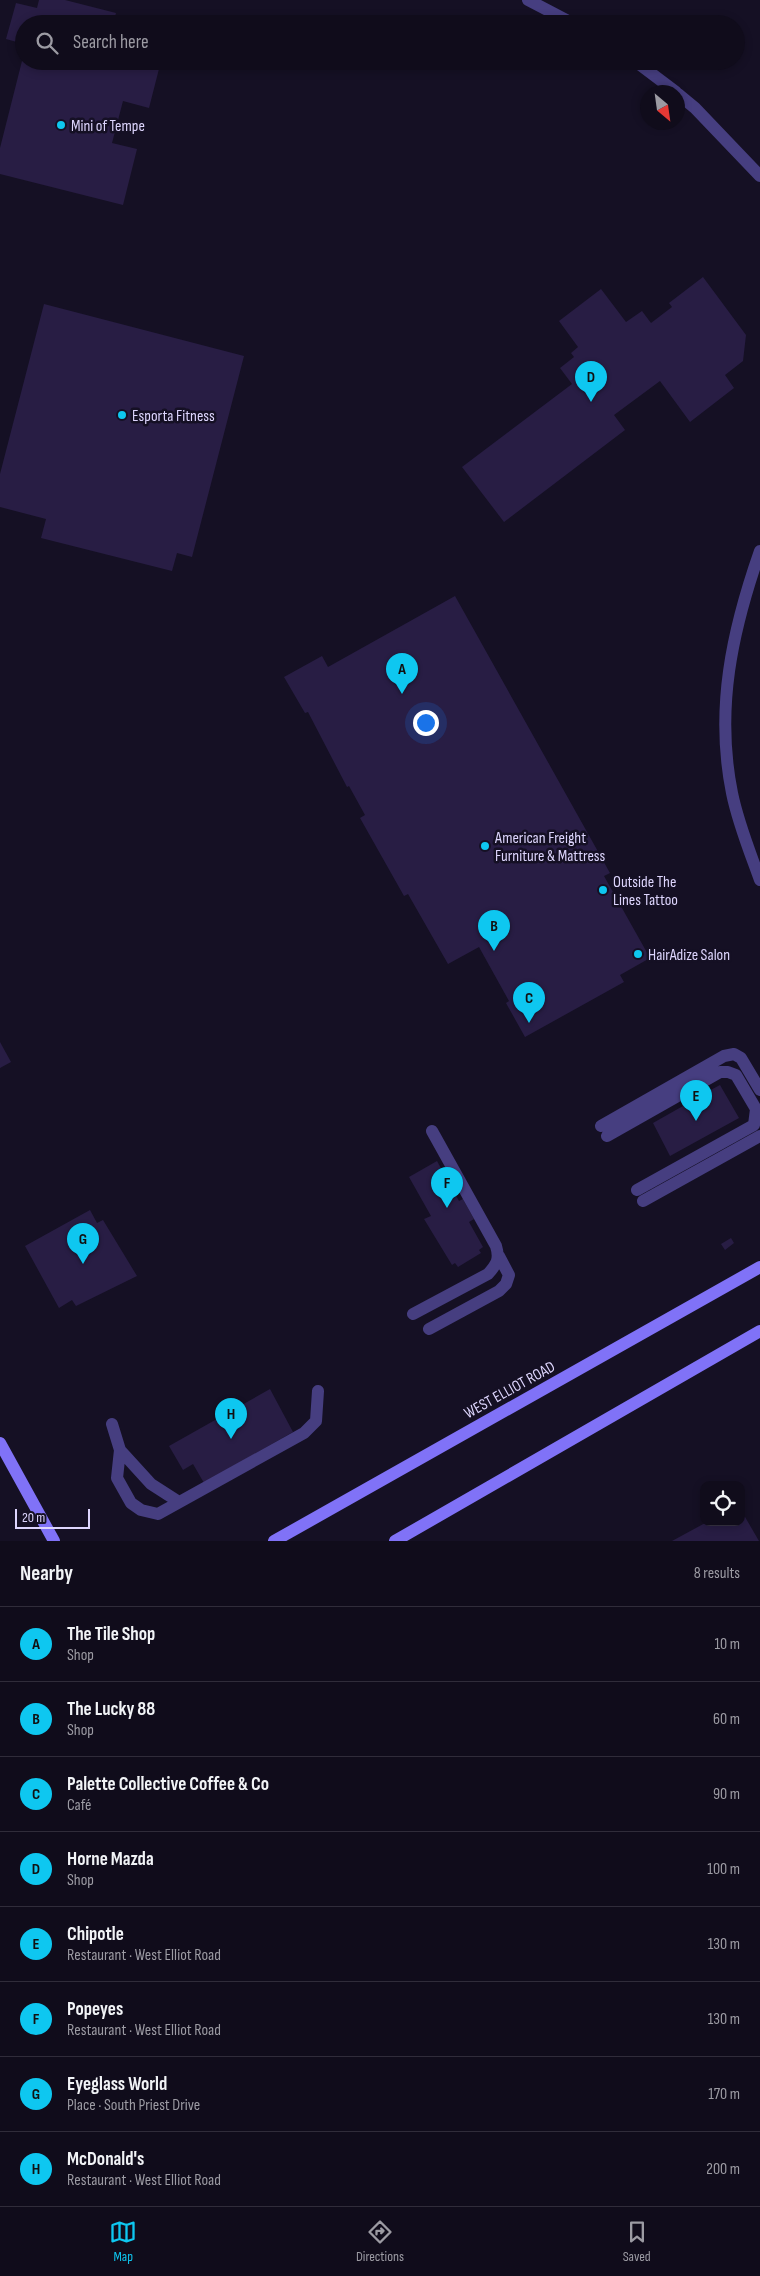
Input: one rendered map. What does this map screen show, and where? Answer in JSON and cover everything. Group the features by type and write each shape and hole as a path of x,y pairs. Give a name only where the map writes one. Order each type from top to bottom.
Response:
{"main road":[{"name":"WEST ELLIOT ROAD","path":"274,1541 760,1267"},
{"path":"395,1541 760,1331"},
{"path":"0,1443 54,1541"}],"street":[{"path":"528,0 557,15"},
{"path":"646,70 666,85"},
{"path":"685,100 760,176"},
{"path":"760,551 736,628 725,707 732,793 760,880"},
{"path":"760,1090 741,1058 734,1054 724,1056 604,1131 720,1072 728,1072 736,1075 756,1109 754,1125 640,1195 760,1136"},
{"path":"429,1329 499,1291 506,1284 510,1275 499,1256 496,1246 432,1131"},
{"path":"412,1314 488,1274 496,1265 499,1256"},
{"path":"112,1424 120,1450 117,1478 131,1503 141,1510 158,1514 304,1433 316,1421 318,1391"},
{"path":"120,1450 151,1484 179,1502"}],"building":[{"path":"39,0 65,0 116,13 115,15 15,15 15,42 6,39 16,3 37,8"},
{"name":"Mini of Tempe","path":"20,70 159,70 149,108 123,101 112,143 137,149 123,205 0,174 0,148"},
{"path":"703,277 746,335 743,361 725,375 734,388 690,422 660,381 614,415 625,430 504,522 462,467 572,384 560,368 574,357 571,353 578,347 559,321 601,289 626,322 642,311 651,323 672,307 669,303"},
{"name":"Esporta Fitness","path":"44,304 244,356 192,557 177,553 172,571 41,538 46,519 0,507 0,474"},
{"path":"455,596 610,873 604,876 650,958 620,975 624,982 525,1037 506,1003 509,1001 479,947 448,964 408,894 404,896 360,818 365,815 349,786 347,787 308,712 305,713 284,677 322,656 328,667"},
{"path":"0,1042 11,1062 0,1068"},
{"path":"720,1085 739,1118 670,1156 653,1123 683,1106 680,1100 691,1094 694,1099"},
{"path":"437,1161 459,1201 463,1199 474,1219 469,1222 483,1247 479,1250 481,1253 458,1267 455,1263 452,1265 424,1219 431,1216 409,1177"},
{"path":"90,1210 97,1223 103,1220 137,1276 76,1306 72,1300 59,1308 25,1246"},
{"path":"731,1238 734,1243 725,1250 721,1244"},
{"path":"270,1389 293,1432 204,1483 193,1464 183,1470 169,1446"},
{"path":"745,1517 759,1541 672,1541 700,1526 745,1526"}],"place":[{"name":"Mini of Tempe","path":"61,125"},
{"name":"Horne Mazda","path":"591,402"},
{"name":"Esporta Fitness","path":"122,415"},
{"name":"The Tile Shop","path":"402,694"},
{"name":"American Freight Furniture & Mattress","path":"485,846"},
{"name":"Outside The Lines Tattoo","path":"603,890"},
{"name":"The Lucky 88","path":"494,951"},
{"name":"HairAdize Salon","path":"638,954"},
{"name":"Palette Collective Coffee & Co","path":"529,1023"},
{"name":"Chipotle","path":"696,1121"},
{"name":"Popeyes","path":"447,1208"},
{"name":"Eyeglass World","path":"83,1264"},
{"name":"McDonald's","path":"231,1439"}]}
